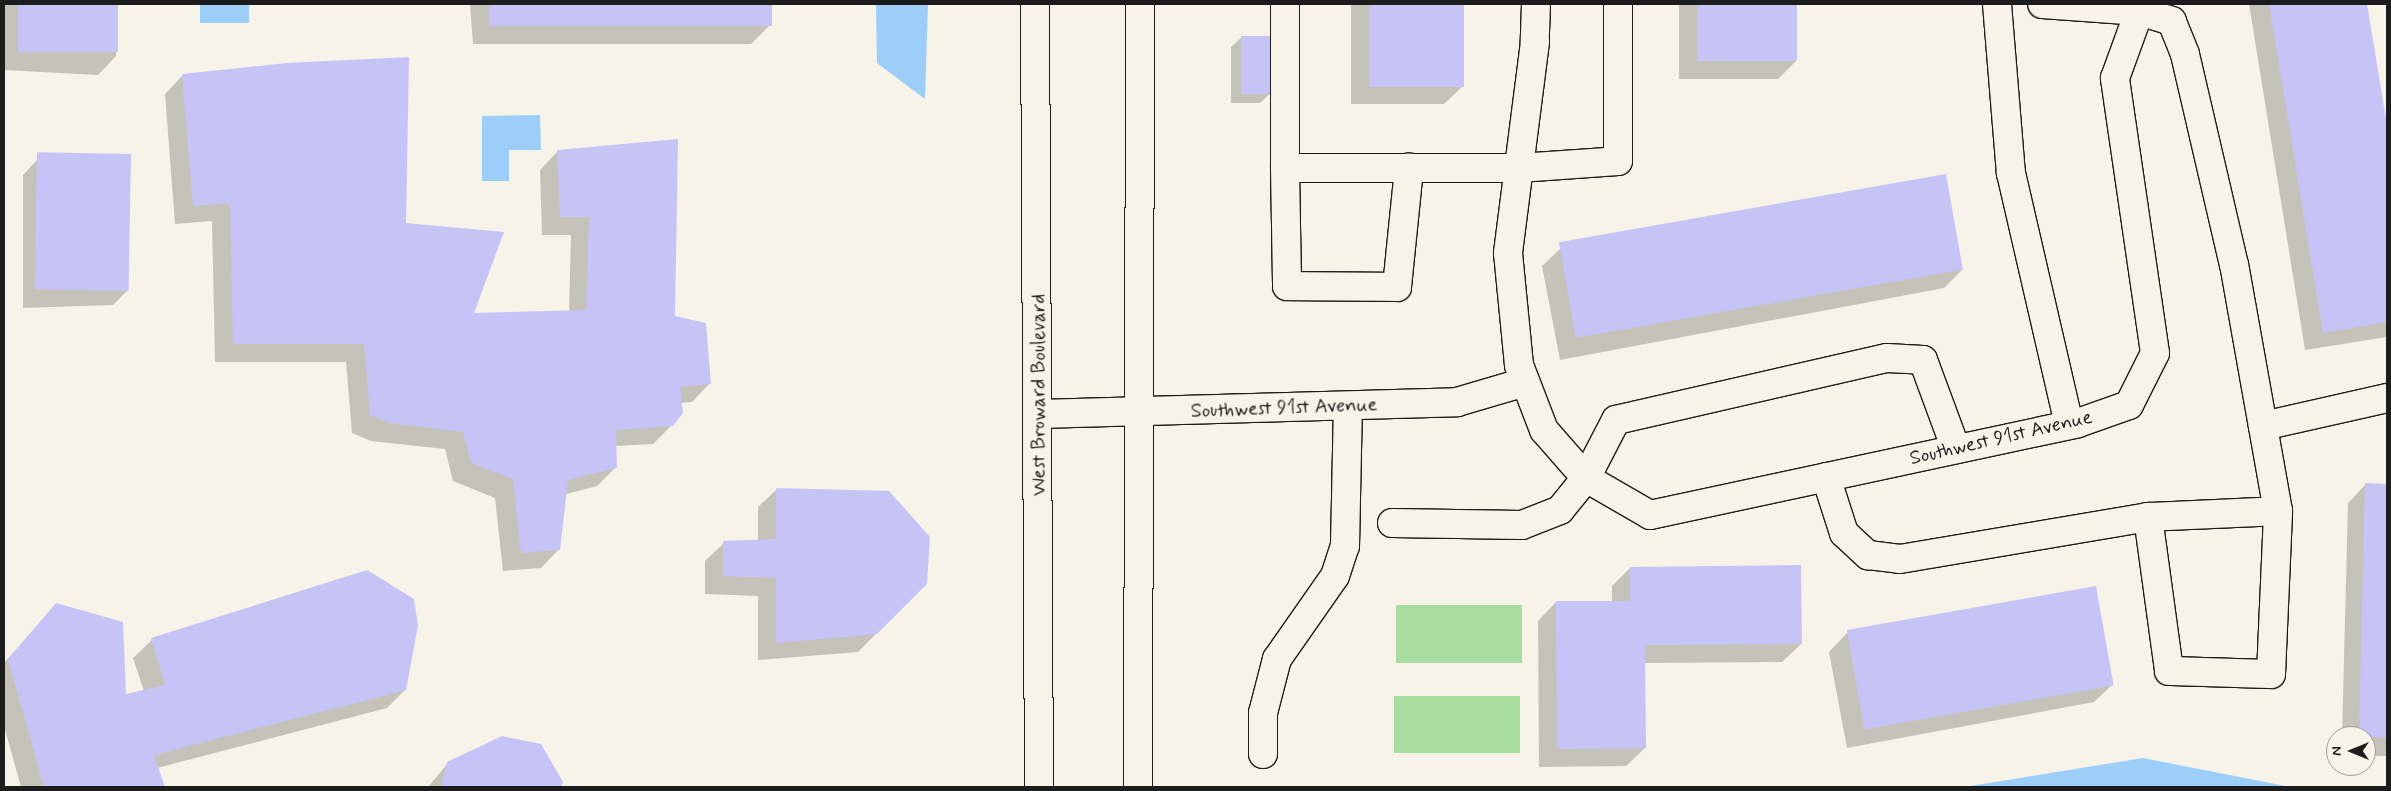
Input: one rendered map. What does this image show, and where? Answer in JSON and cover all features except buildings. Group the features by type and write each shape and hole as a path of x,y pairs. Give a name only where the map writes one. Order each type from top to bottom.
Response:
{"street":[{"name":"West Broward Boulevard","path":"1035,4 1040,414 1040,787"},
{"path":"1138,787 1142,413 1140,4"},
{"path":"1285,4 1287,286 1397,287 1409,168"},
{"name":"Southwest 91st Avenue","path":"1536,4 1508,253 1519,366 1544,430 1586,478 1650,514 2069,424 2129,405 2155,353 2115,78 2141,7"},
{"path":"1285,168 1519,168 1618,161 1618,4"},
{"path":"1998,4 2011,173 2069,424"},
{"path":"2042,4 2141,7 2172,21 2185,54 2234,265 2278,511 2271,674 2169,672 2148,517"},
{"path":"1392,523 1522,525 1560,510 1586,478 1616,420 1887,358 1923,360 1956,449"},
{"name":"Southwest 91st Avenue","path":"1040,414 1142,413 1457,402 1525,382"},
{"path":"2263,426 2387,398"},
{"path":"1263,754 1263,714 1277,659 1335,576 1345,546 1348,406"},
{"path":"1826,477 1844,533 1868,555 1900,559 2148,517 2278,511"}],"green space":[{"path":"1396,605 1522,605 1522,663 1396,663"},
{"path":"1394,696 1520,696 1520,753 1394,753"}],"water":[{"path":"200,4 249,4 249,23 200,23"},
{"path":"876,4 928,4 925,99 877,63"},
{"path":"540,115 541,150 509,150 509,181 482,181 482,116"},
{"path":"2143,758 2290,787 1964,787"}]}
